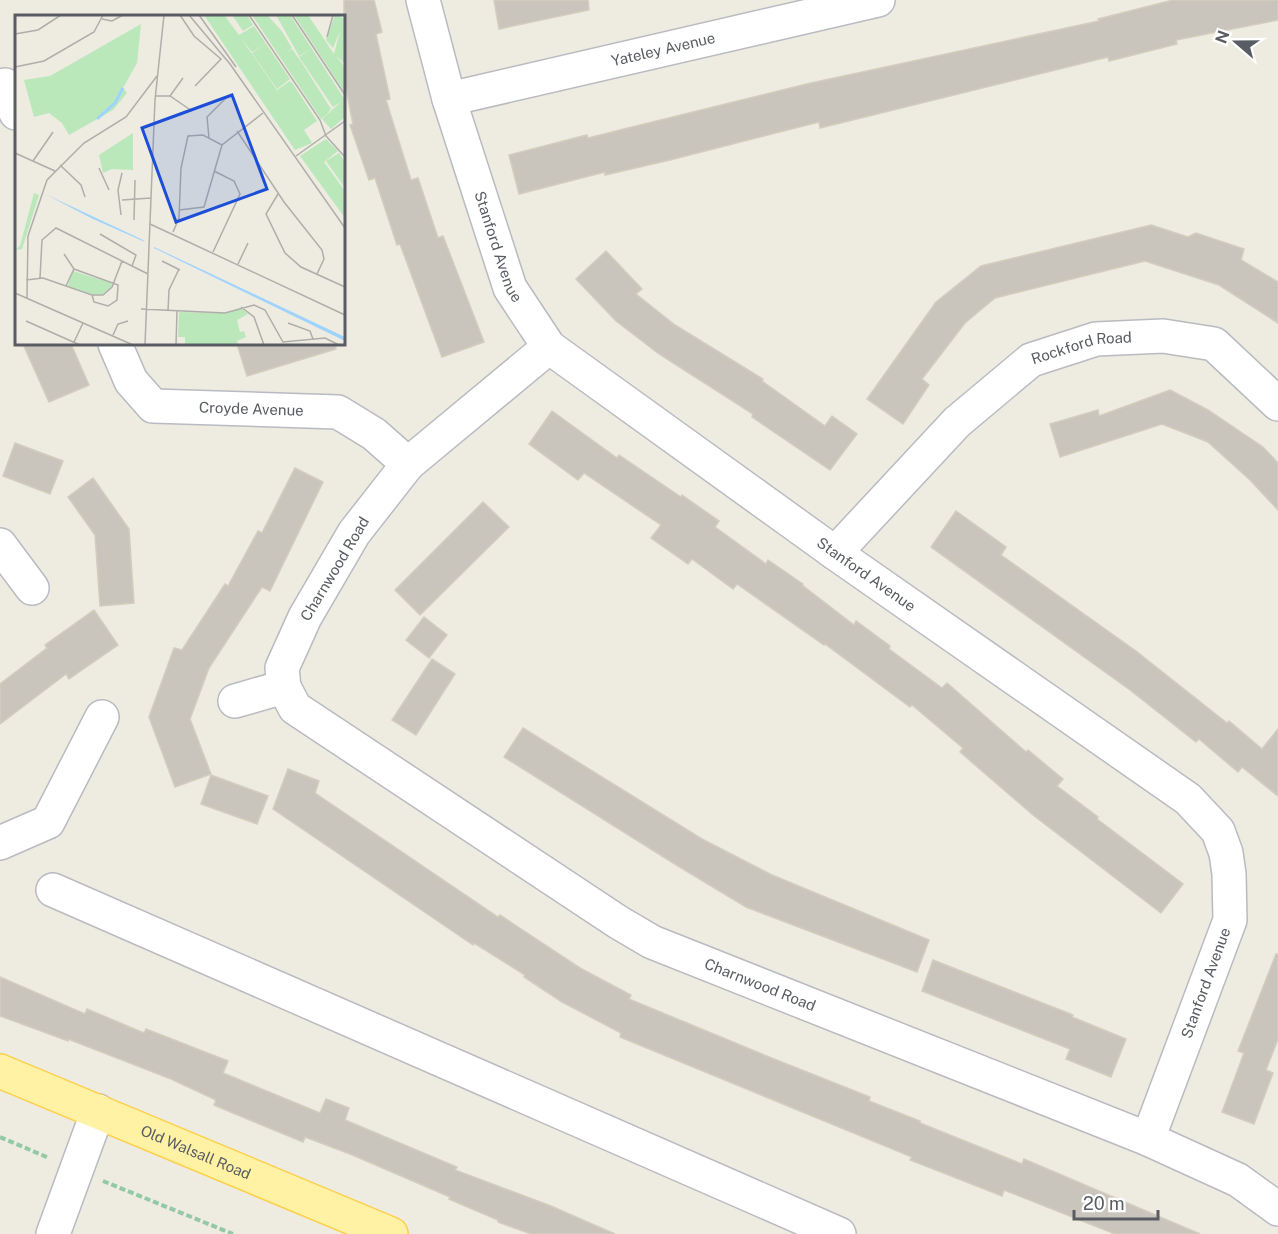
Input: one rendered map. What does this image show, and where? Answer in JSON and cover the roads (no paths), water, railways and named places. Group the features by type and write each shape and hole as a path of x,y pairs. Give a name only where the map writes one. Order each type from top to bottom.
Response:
{"main road":[{"name":"Old Walsall Road","path":"0,1071 391,1234"}],"street":[{"name":"Stanford Avenue","path":"423,0 448,99 510,288 549,347 835,553 1188,799 1218,831 1226,853 1229,874 1230,920 1148,1140"},
{"name":"Yateley Avenue","path":"448,99 878,0"},
{"name":"Rockford Road","path":"835,553 957,422 1031,360 1096,339 1163,336 1214,344 1278,404"},
{"name":"Croyde Avenue","path":"115,345 131,381 153,406 338,412 374,434 408,464"},
{"name":"Charnwood Road","path":"549,347 408,464 354,533 304,617 282,668 284,687 295,708 652,942 1148,1140 1238,1180 1278,1209"},
{"path":"3,555 32,588"},
{"path":"235,701 284,687"},
{"path":"0,843 48,822 102,717"},
{"path":"53,890 839,1234"},
{"path":"53,1234 98,1111"}]}
